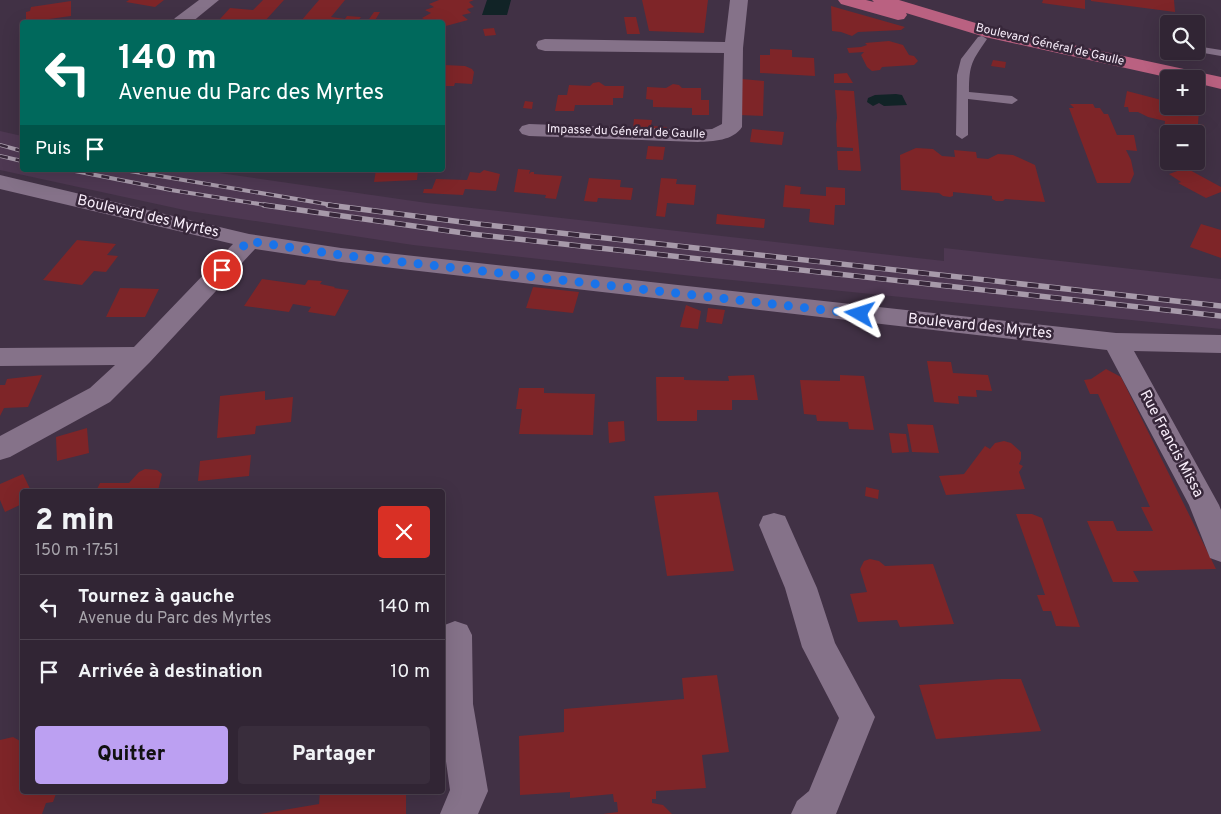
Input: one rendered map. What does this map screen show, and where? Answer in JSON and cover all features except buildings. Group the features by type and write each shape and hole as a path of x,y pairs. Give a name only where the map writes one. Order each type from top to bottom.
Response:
{"main road":[{"name":"Boulevard Général de Gaulle","path":"847,0 982,39 1160,80"},
{"name":"Boulevard Général de Gaulle","path":"881,0 985,32 1221,83"},
{"path":"1205,90 1221,93"}],"street":[{"path":"184,20 210,0"},
{"name":"Impasse du Général de Gaulle","path":"529,130 698,136 725,132 732,127 734,48 739,0"},
{"path":"545,46 734,48"},
{"name":"Boulevard des Myrtes","path":"0,182 248,241 341,255 1116,342 1221,344"},
{"path":"0,448 100,395 141,356 248,241"},
{"name":"Rue Francis Missa","path":"1116,342 1204,505 1221,549"},
{"path":"0,357 141,356"},
{"path":"774,525 800,588 819,647 857,717 822,804 810,814"},
{"path":"456,635 456,704 469,791 459,814"}],"lane":[{"path":"962,135 963,75 967,59 982,39"},
{"path":"1205,50 1221,53"},
{"path":"963,95 1012,100"}],"shaded area":[{"path":"487,0 511,0 507,15 482,15"},
{"path":"875,95 902,95 907,105 884,106 879,103 873,106 867,102 868,98"},
{"path":"0,131 20,136 20,172 213,172 427,203 944,261 944,248 1221,279 1221,329 692,276 413,245 189,211 0,170"}],"railway":[{"path":"0,145 20,150"},
{"path":"0,156 20,161"},
{"path":"80,172 171,190 272,206"},
{"path":"136,172 338,206"},
{"path":"264,205 471,234 1221,316"},
{"path":"328,205 478,224 1221,306"}],"route":[{"path":"222,270 248,241 341,255 860,314"}]}
